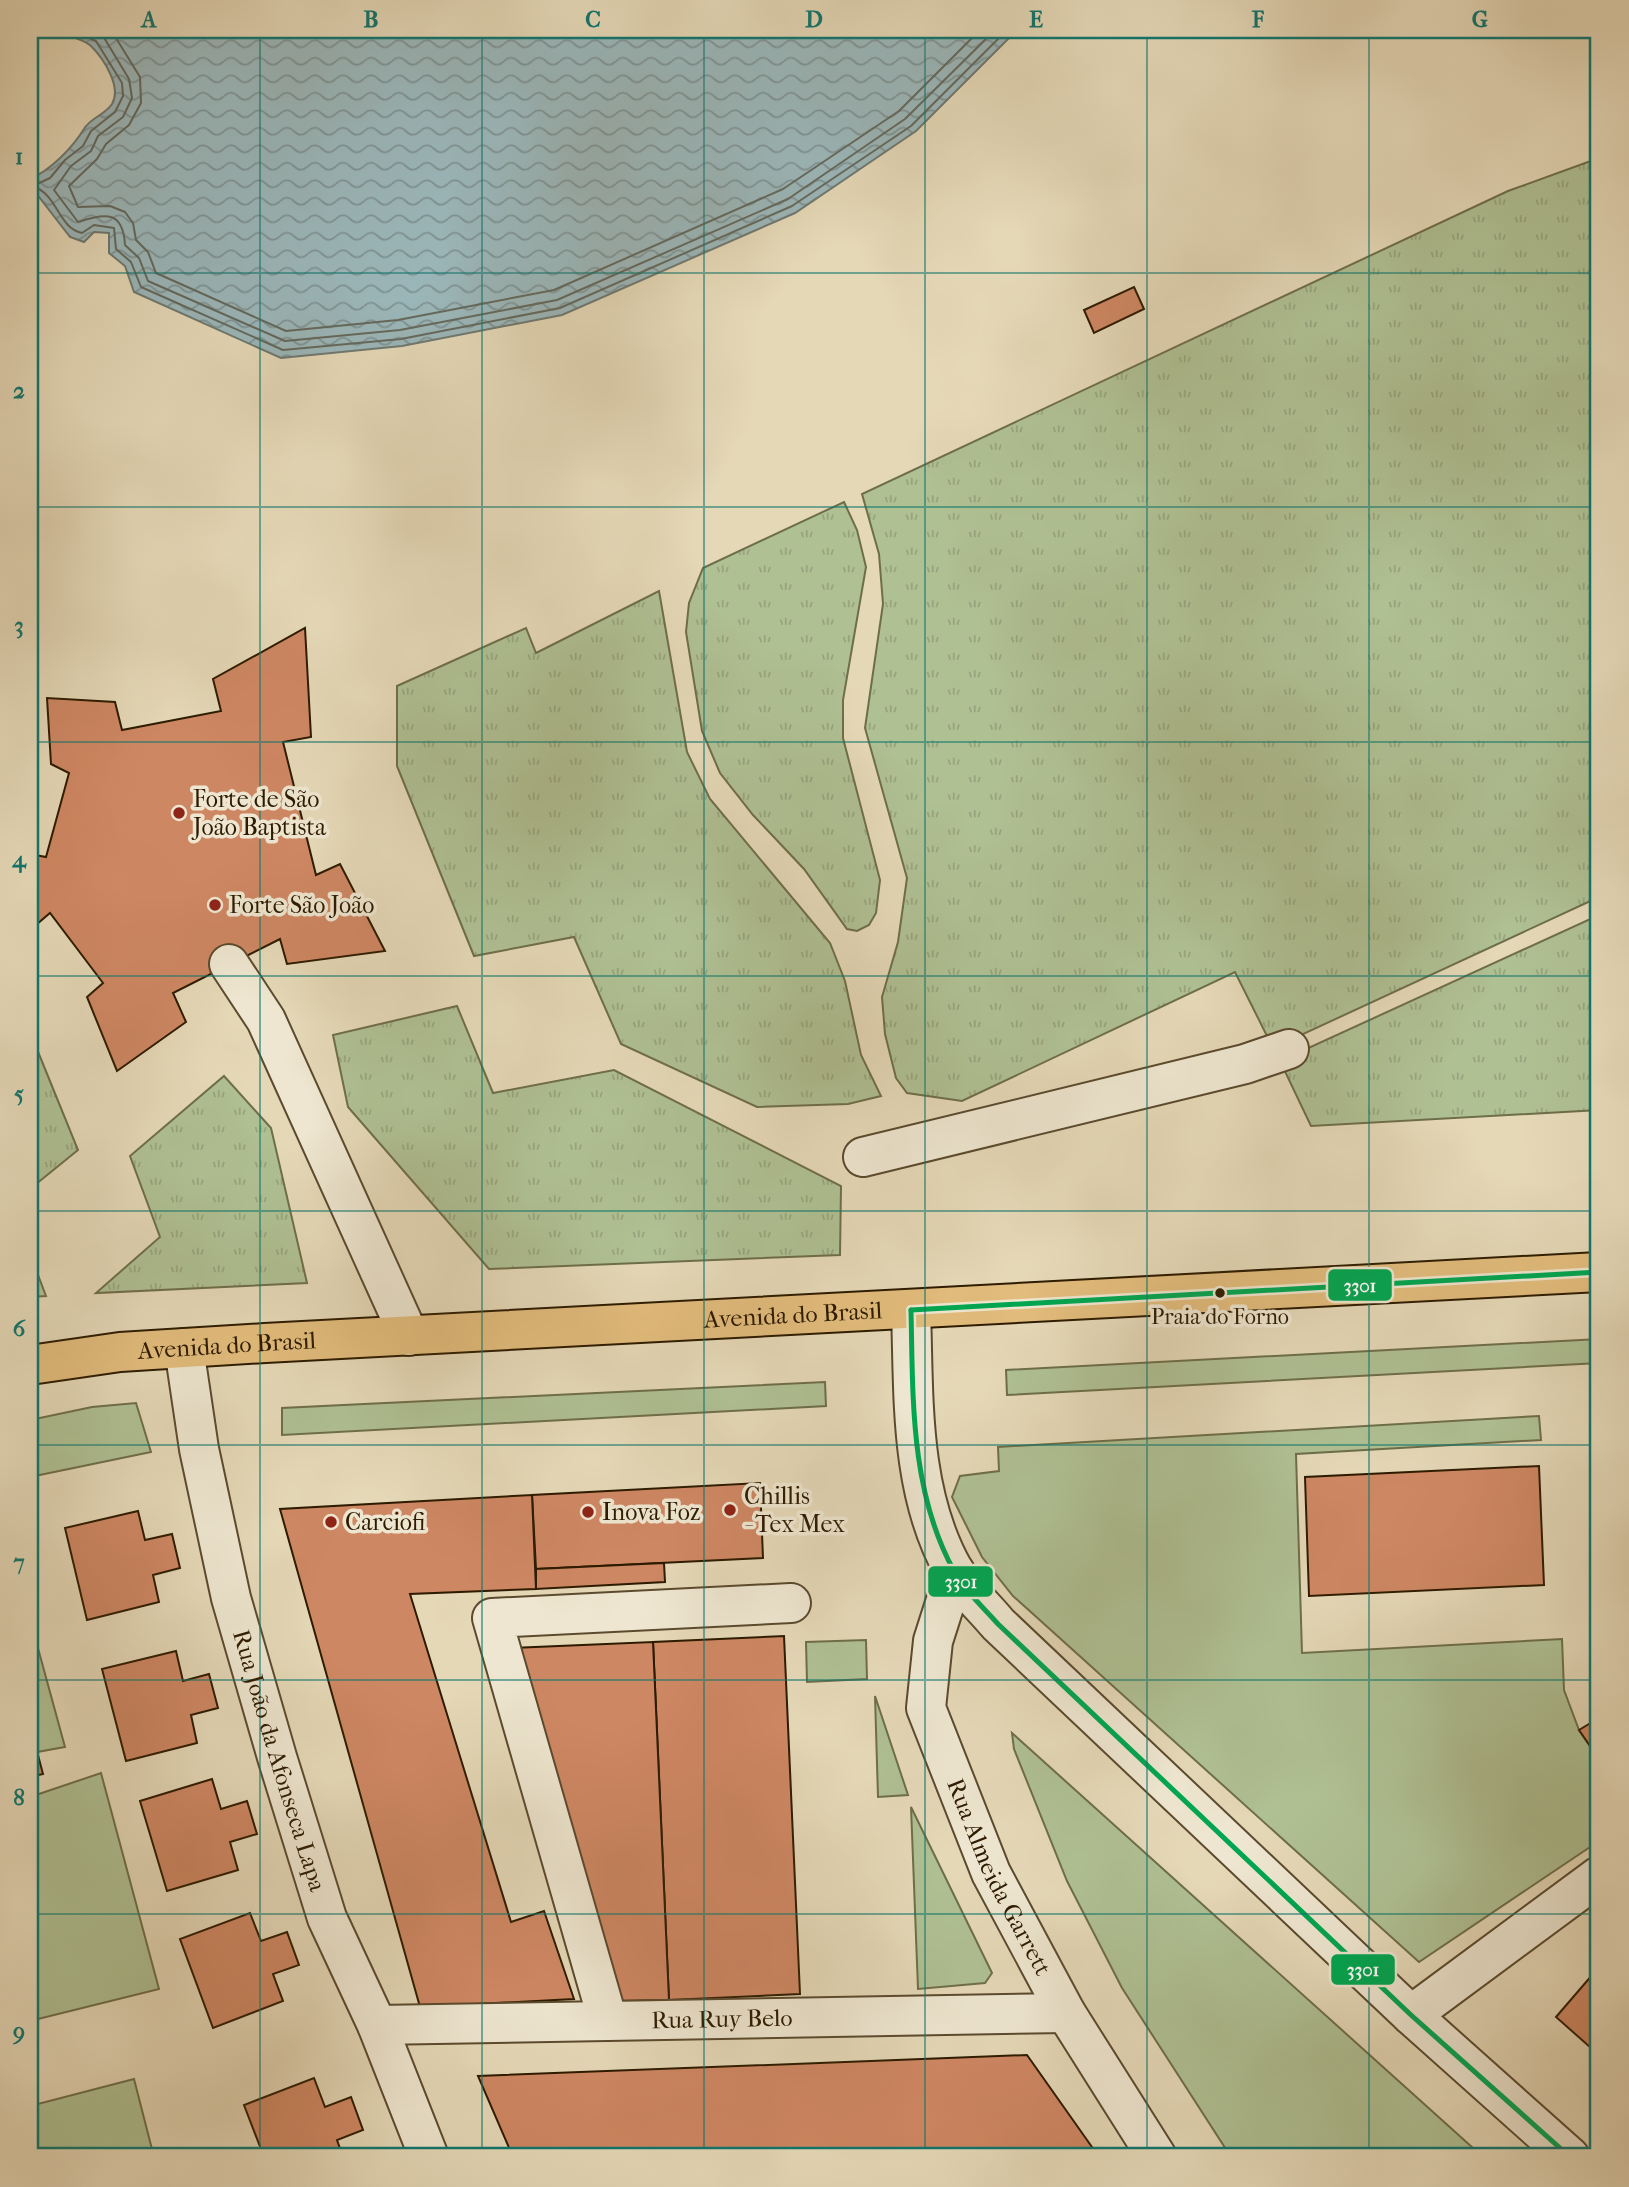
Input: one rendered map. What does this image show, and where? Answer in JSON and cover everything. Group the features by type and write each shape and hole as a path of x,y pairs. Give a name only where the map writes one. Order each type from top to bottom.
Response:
{"main road":[{"name":"Avenida do Brasil","path":"30,1365 66,1358 184,1348 1599,1272"}],"street":[{"path":"229,964 266,1020 409,1336"},
{"path":"863,1157 1232,1067 1289,1049"},
{"path":"911,1310 919,1461 927,1504 955,1573 998,1624 1411,2015 1570,2157"},
{"name":"Rua João da Afonseca Lapa","path":"184,1348 199,1449 239,1624 327,1918 377,2025 429,2157"},
{"name":"Rua Almeida Garrett","path":"955,1573 933,1641 926,1708 991,1873 1066,2012 1157,2157"},
{"path":"608,2021 492,1618 791,1602"},
{"path":"1411,2015 1599,1876"},
{"name":"Rua Ruy Belo","path":"377,2025 1066,2012"}],"green space":[{"path":"1599,158 1599,897 1273,1048 1235,972 962,1101 907,1093 896,1078 885,1034 882,997 898,942 907,878 865,728 883,604 879,554 862,494 1508,191"},
{"path":"844,502 857,530 866,567 843,700 843,738 880,880 876,913 869,925 857,931 847,929 804,869 753,815 720,773 702,731 686,632 689,603 703,568"},
{"path":"659,591 687,752 710,799 830,943 845,981 861,1055 881,1096 848,1104 757,1107 621,1044 574,937 474,956 397,766 397,686 526,628 536,653"},
{"path":"1599,915 1599,1110 1311,1126 1280,1061"},
{"path":"457,1006 493,1093 614,1070 841,1186 840,1255 489,1269 348,1107 333,1035"},
{"path":"30,1032 78,1150 30,1189"},
{"path":"224,1076 271,1128 307,1283 96,1293 160,1237 130,1156"},
{"path":"30,1254 46,1296 30,1297"},
{"path":"1599,1339 1599,1363 1007,1395 1006,1370"},
{"path":"825,1382 826,1406 282,1435 282,1408"},
{"path":"136,1403 151,1452 30,1477 30,1420 92,1407"},
{"path":"1539,1416 1541,1440 1296,1454 1302,1653 1562,1639 1564,1690 1579,1730 1599,1759 1599,1841 1419,1962 1013,1596 982,1557 952,1497 960,1476 999,1471 998,1447"},
{"path":"30,1619 65,1747 37,1752 30,1725"},
{"path":"866,1640 867,1679 807,1682 806,1642"},
{"path":"875,1696 908,1795 878,1797"},
{"path":"1012,1733 1483,2157 1231,2157 1122,1988 1067,1881 1014,1749"},
{"path":"101,1773 159,1989 30,2021 30,1797"},
{"path":"911,1807 992,1973 985,1983 918,1989"},
{"path":"134,2079 154,2157 30,2157 30,2106"}],"water":[{"path":"51,30 1017,30 916,131 795,213 562,315 402,346 281,358 134,292 125,266 109,253 109,233 94,232 84,242 70,237 39,197 30,196 30,179 60,158 87,125 109,108 115,97 110,73 91,46 77,38"}],"building":[{"path":"1134,287 1144,309 1094,333 1084,310"},
{"name":"Forte de São João Baptista","path":"305,628 311,737 283,742 316,875 340,864 385,951 287,964 280,939 173,993 186,1022 117,1071 87,997 103,983 50,913 30,930 30,854 46,857 69,773 51,764 47,698 115,702 122,730 221,711 213,679"},
{"path":"1539,1466 1544,1585 1309,1596 1305,1477"},
{"path":"760,1483 763,1558 536,1569 532,1495"},
{"path":"532,1495 536,1589 410,1594 511,1922 544,1911 574,1999 420,2007 280,1509"},
{"path":"138,1511 145,1540 172,1534 180,1568 153,1575 159,1602 87,1620 65,1528"},
{"path":"664,1563 665,1582 536,1589 536,1569"},
{"path":"784,1636 800,1994 669,2000 653,1642"},
{"path":"653,1642 669,2000 617,2001 512,1648"},
{"path":"176,1651 183,1681 209,1674 218,1708 191,1715 197,1743 126,1761 102,1669"},
{"path":"1599,1718 1599,1759 1579,1730"},
{"path":"30,1725 43,1774 30,1777"},
{"path":"212,1779 221,1809 247,1801 257,1834 230,1842 238,1870 167,1891 140,1801"},
{"path":"250,1913 261,1941 287,1932 299,1965 273,1974 283,2001 213,2028 180,1939"},
{"path":"1599,1967 1599,2055 1556,2017"},
{"path":"1027,2055 1099,2157 513,2157 478,2076"},
{"path":"314,2078 325,2107 351,2097 363,2130 337,2140 343,2157 264,2157 244,2105"}],"transit line":[{"name":"3301","path":"911,1310 1599,1272"},
{"name":"3301","path":"911,1310 914,1410 922,1476 929,1509 940,1540 963,1585 998,1624 1411,2015 1570,2157"}],"place":[{"name":"Forte de São João Baptista","path":"179,813"},
{"name":"Forte São João","path":"215,905"},
{"name":"Praia do Forno","path":"1220,1293"},
{"name":"Chillis - Tex Mex","path":"730,1510"},
{"name":"Inova Foz","path":"588,1512"},
{"name":"Carciofi","path":"331,1522"}]}
